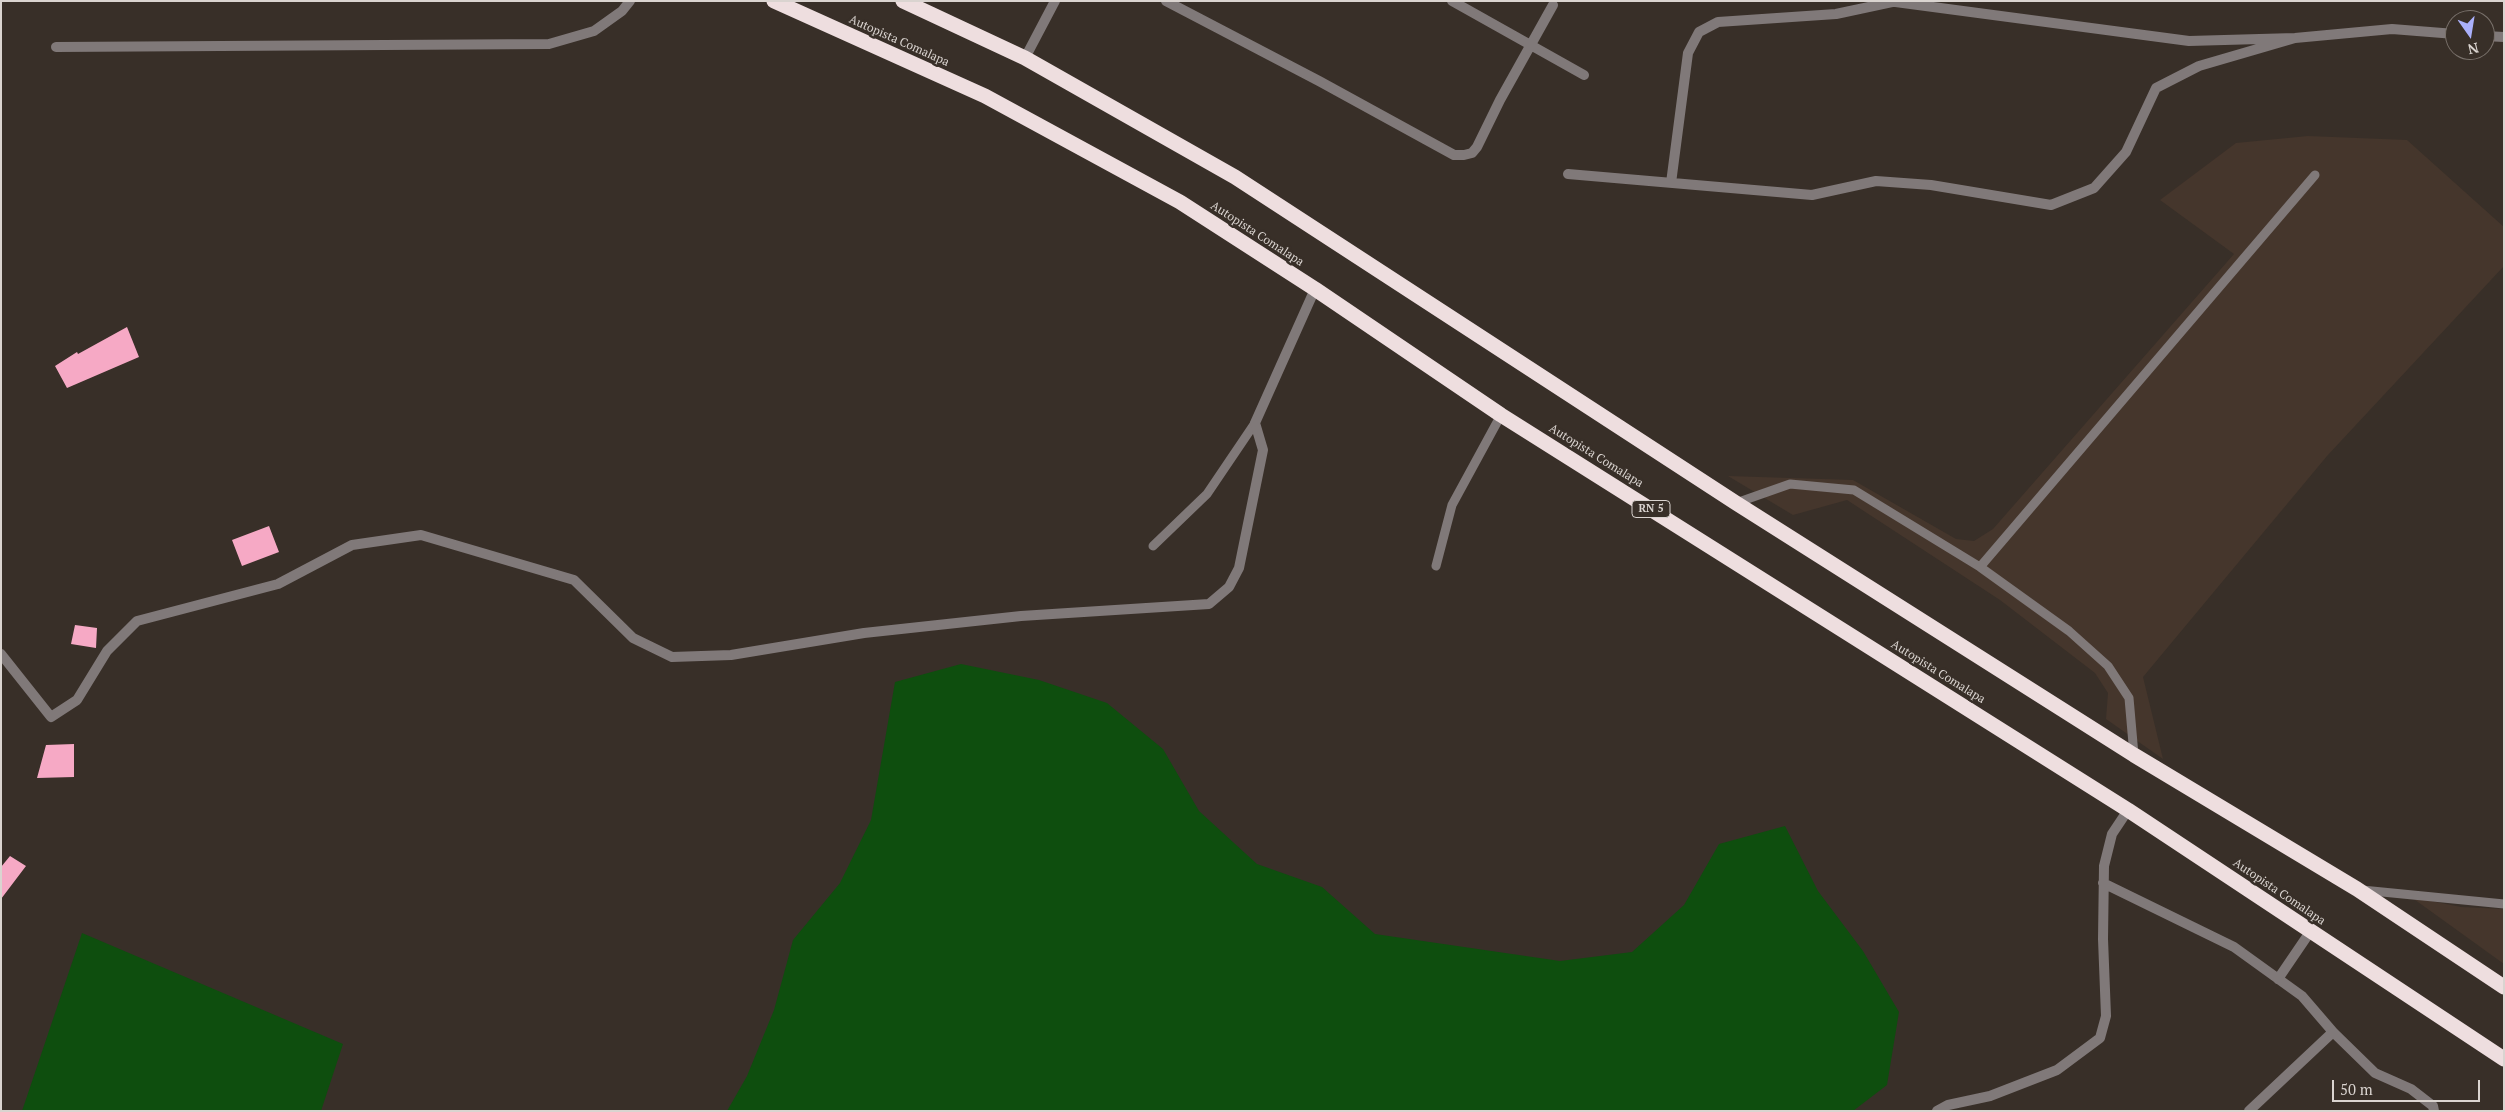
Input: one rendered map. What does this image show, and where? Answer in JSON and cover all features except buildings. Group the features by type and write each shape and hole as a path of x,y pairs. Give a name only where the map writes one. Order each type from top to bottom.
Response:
{"highway":[{"name":"Autopista Comalapa","path":"774,1 985,96 1180,202 1315,289 1501,415 2128,810 2504,1060"},
{"path":"903,1 1025,58 1235,177 1736,503 2134,755 2357,889 2504,987"}],"street":[{"path":"56,47 549,44 594,31 622,11 630,1"},
{"path":"1025,58 1055,1"},
{"path":"1166,1 1319,81 1454,155 1472,154 1477,147 1500,100 1553,5"},
{"path":"1452,1 1584,75"},
{"path":"1671,183 1688,53 1699,32 1718,22 1836,14 1890,2 2189,41 2295,38 2392,29 2445,33"},
{"path":"1568,174 1812,195 1876,180 1931,185 2051,205 2094,188 2126,152 2156,88 2199,66 2295,38"},
{"path":"1,654 51,717 77,700 107,651 137,621 278,584 352,545 421,535 574,580 633,638 672,657 731,655 864,633 1021,616 1209,604 1229,587 1238,568 1263,450 1255,422 1315,289"},
{"path":"1937,1111 1948,1105 1990,1096 2057,1070 2100,1038 2106,1016 2104,866 2112,834 2128,810"},
{"path":"2103,882 2234,947 2302,996 2333,1032 2375,1072 2411,1089 2433,1106 2434,1111"},
{"path":"2278,979 2310,932"},
{"path":"2250,1111 2333,1032"}],"lane":[{"path":"1980,567 2315,175"},
{"path":"1436,566 1452,505 1501,415"},
{"path":"1153,546 1207,494 1255,422"},
{"path":"1736,503 1790,484 1854,490 1980,567 2069,631 2108,666 2129,698 2134,755"},
{"path":"2357,889 2504,904"}],"shaded area":[{"path":"2308,136 2407,140 2504,227 2504,266 2327,456 2143,677 2163,759 2106,719 2108,693 2095,673 2000,600 1847,500 1793,515 1728,476 1853,480 1956,539 1974,541 1993,529 2234,254 2160,200 2236,143"},
{"path":"2411,897 2461,907 2504,909 2504,964"}],"green space":[{"path":"961,664 1039,680 1107,703 1163,749 1199,811 1257,864 1322,887 1375,934 1560,961 1632,952 1684,905 1719,844 1785,826 1818,891 1863,951 1899,1012 1887,1085 1853,1111 727,1111 747,1076 774,1010 793,940 840,883 871,820 895,682"},
{"path":"82,933 343,1044 321,1111 22,1111"}]}
